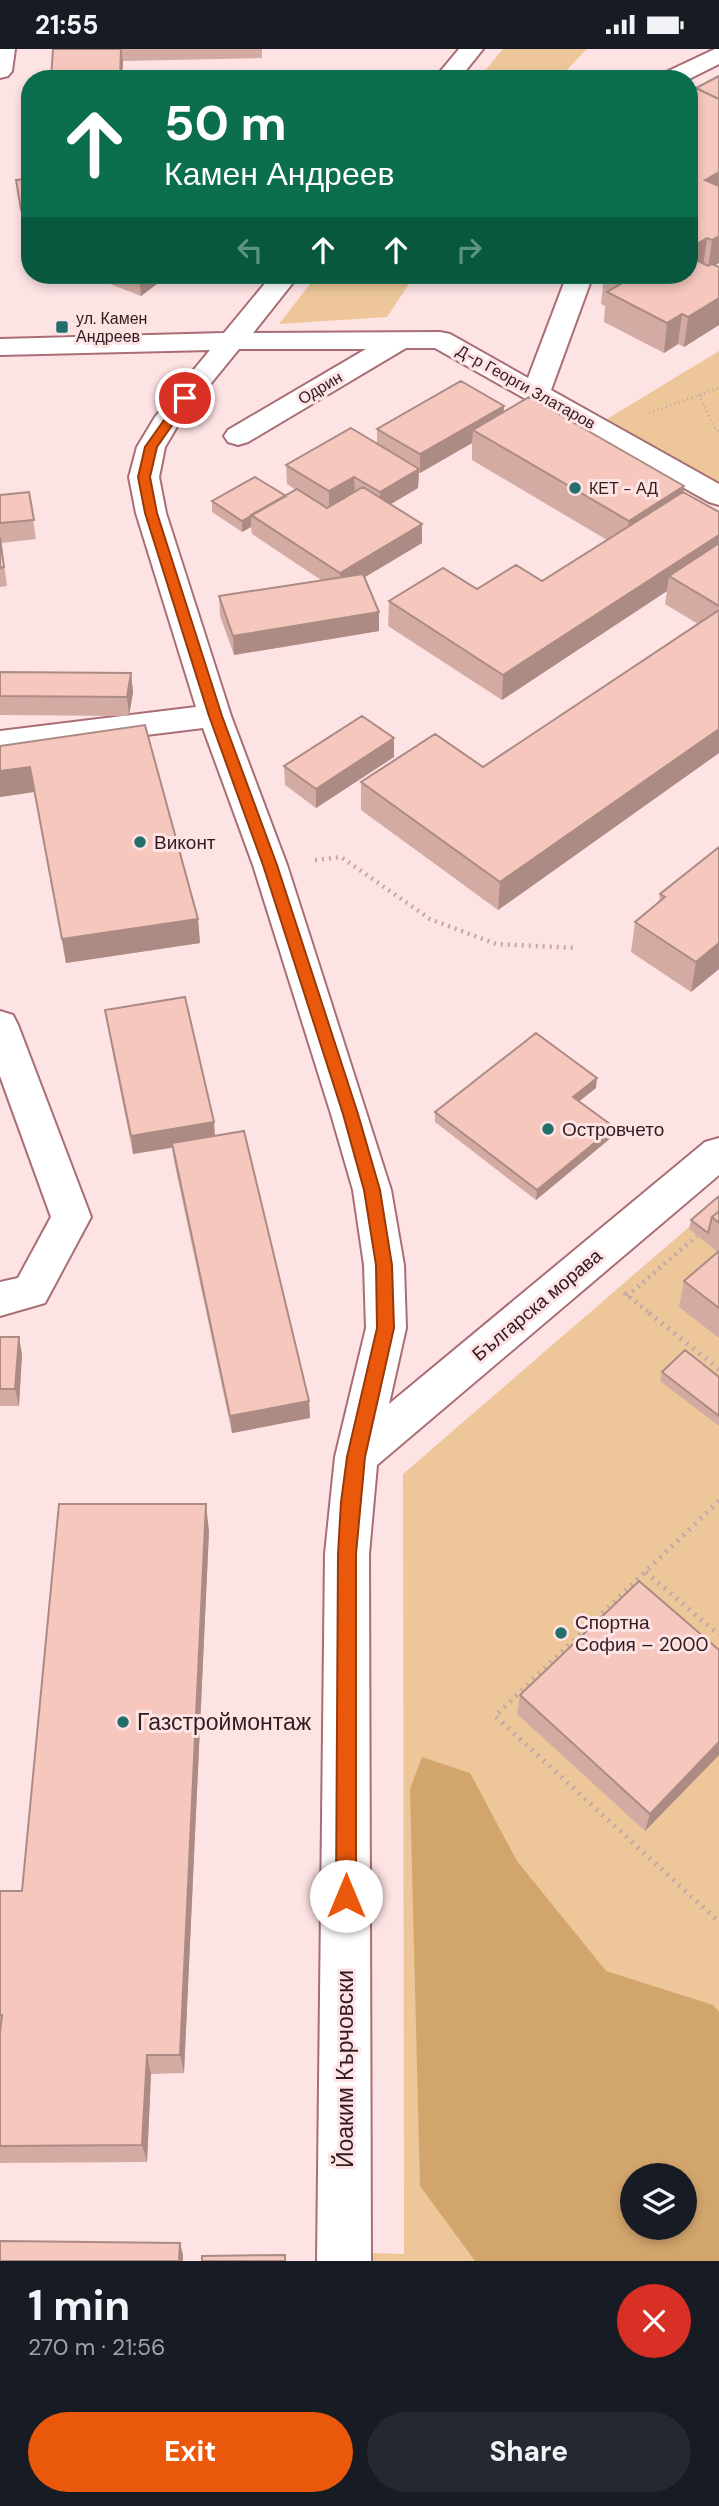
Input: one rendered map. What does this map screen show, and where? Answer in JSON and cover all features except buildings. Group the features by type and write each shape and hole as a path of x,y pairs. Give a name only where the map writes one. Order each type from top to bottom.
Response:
{"street":[{"path":"0,71 3,49"},
{"path":"454,70 471,49"},
{"path":"688,70 719,55"},
{"name":"Йоаким Кърчовски","path":"279,284 169,417 151,447 144,477 151,513 215,716 270,865 350,1114 372,1190 384,1265 386,1328 356,1457 347,1554 344,2261"},
{"path":"536,393 577,284"},
{"name":"Одрин","path":"238,436 401,340"},
{"name":"Д-р Георги Златаров","path":"0,347 232,341 440,340 719,496"},
{"path":"0,743 215,716"},
{"path":"0,1025 71,1217 31,1291 0,1299"},
{"name":"Българска морава","path":"356,1457 719,1153"}],"path":[{"path":"602,430 719,388"},
{"path":"699,395 714,427 719,431"},
{"path":"270,865 341,857 430,919 496,944 577,948"},
{"path":"627,1296 697,1236"},
{"path":"661,1323 719,1369"},
{"path":"705,1367 710,1362"},
{"path":"719,1501 495,1716 719,1922"},
{"path":"646,1572 719,1635"}],"shaded area":[{"path":"503,49 587,49 567,70 486,70"},
{"path":"310,284 409,284 387,317 279,324"},
{"path":"719,351 719,483 607,419"},
{"name":"Спортна София – 2000","path":"719,1201 719,2261 344,2261 345,2252 404,2254 403,1474"},
{"path":"422,1757 470,1773 517,1861 606,1971 713,2005 719,2012 719,2261 475,2261 420,2186 410,1789"}],"place":[{"name":"ул. Камен Андреев","path":"62,327"},
{"name":"КЕТ - АД","path":"575,488"},
{"name":"Виконт","path":"140,842"},
{"name":"Островчето","path":"548,1129"},
{"name":"Спортна София – 2000","path":"561,1633"},
{"name":"Газстроймонтаж","path":"123,1722"}],"route":[{"path":"185,398 169,417 151,447 144,477 151,513 215,716 270,865 350,1114 372,1190 384,1265 386,1328 356,1457 350,1502 347,1554 346,1896"}]}
